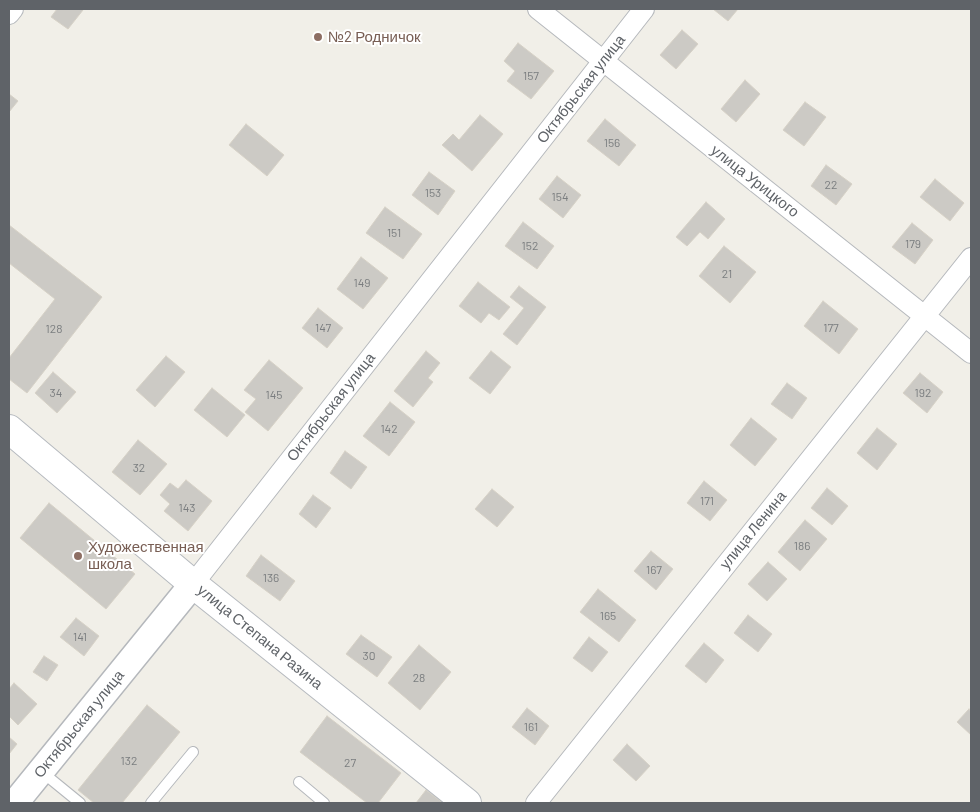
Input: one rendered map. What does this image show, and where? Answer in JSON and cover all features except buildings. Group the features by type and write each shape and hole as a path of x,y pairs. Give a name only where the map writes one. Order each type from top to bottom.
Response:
{"main road":[{"name":"улица Степана Разина","path":"9,429 193,584 467,803"}],"street":[{"path":"9,14 13,9"},
{"name":"улица Урицкого","path":"538,9 971,353"},
{"name":"Октябрьская улица","path":"15,803 193,584 644,9"},
{"name":"улица Ленина","path":"536,803 971,258"}],"lane":[{"path":"151,803 193,752"},
{"path":"41,772 80,803"},
{"path":"299,782 324,803"}],"place":[{"name":"№2 Родничок","path":"318,37"},
{"name":"Художественная школа","path":"78,556"}]}
